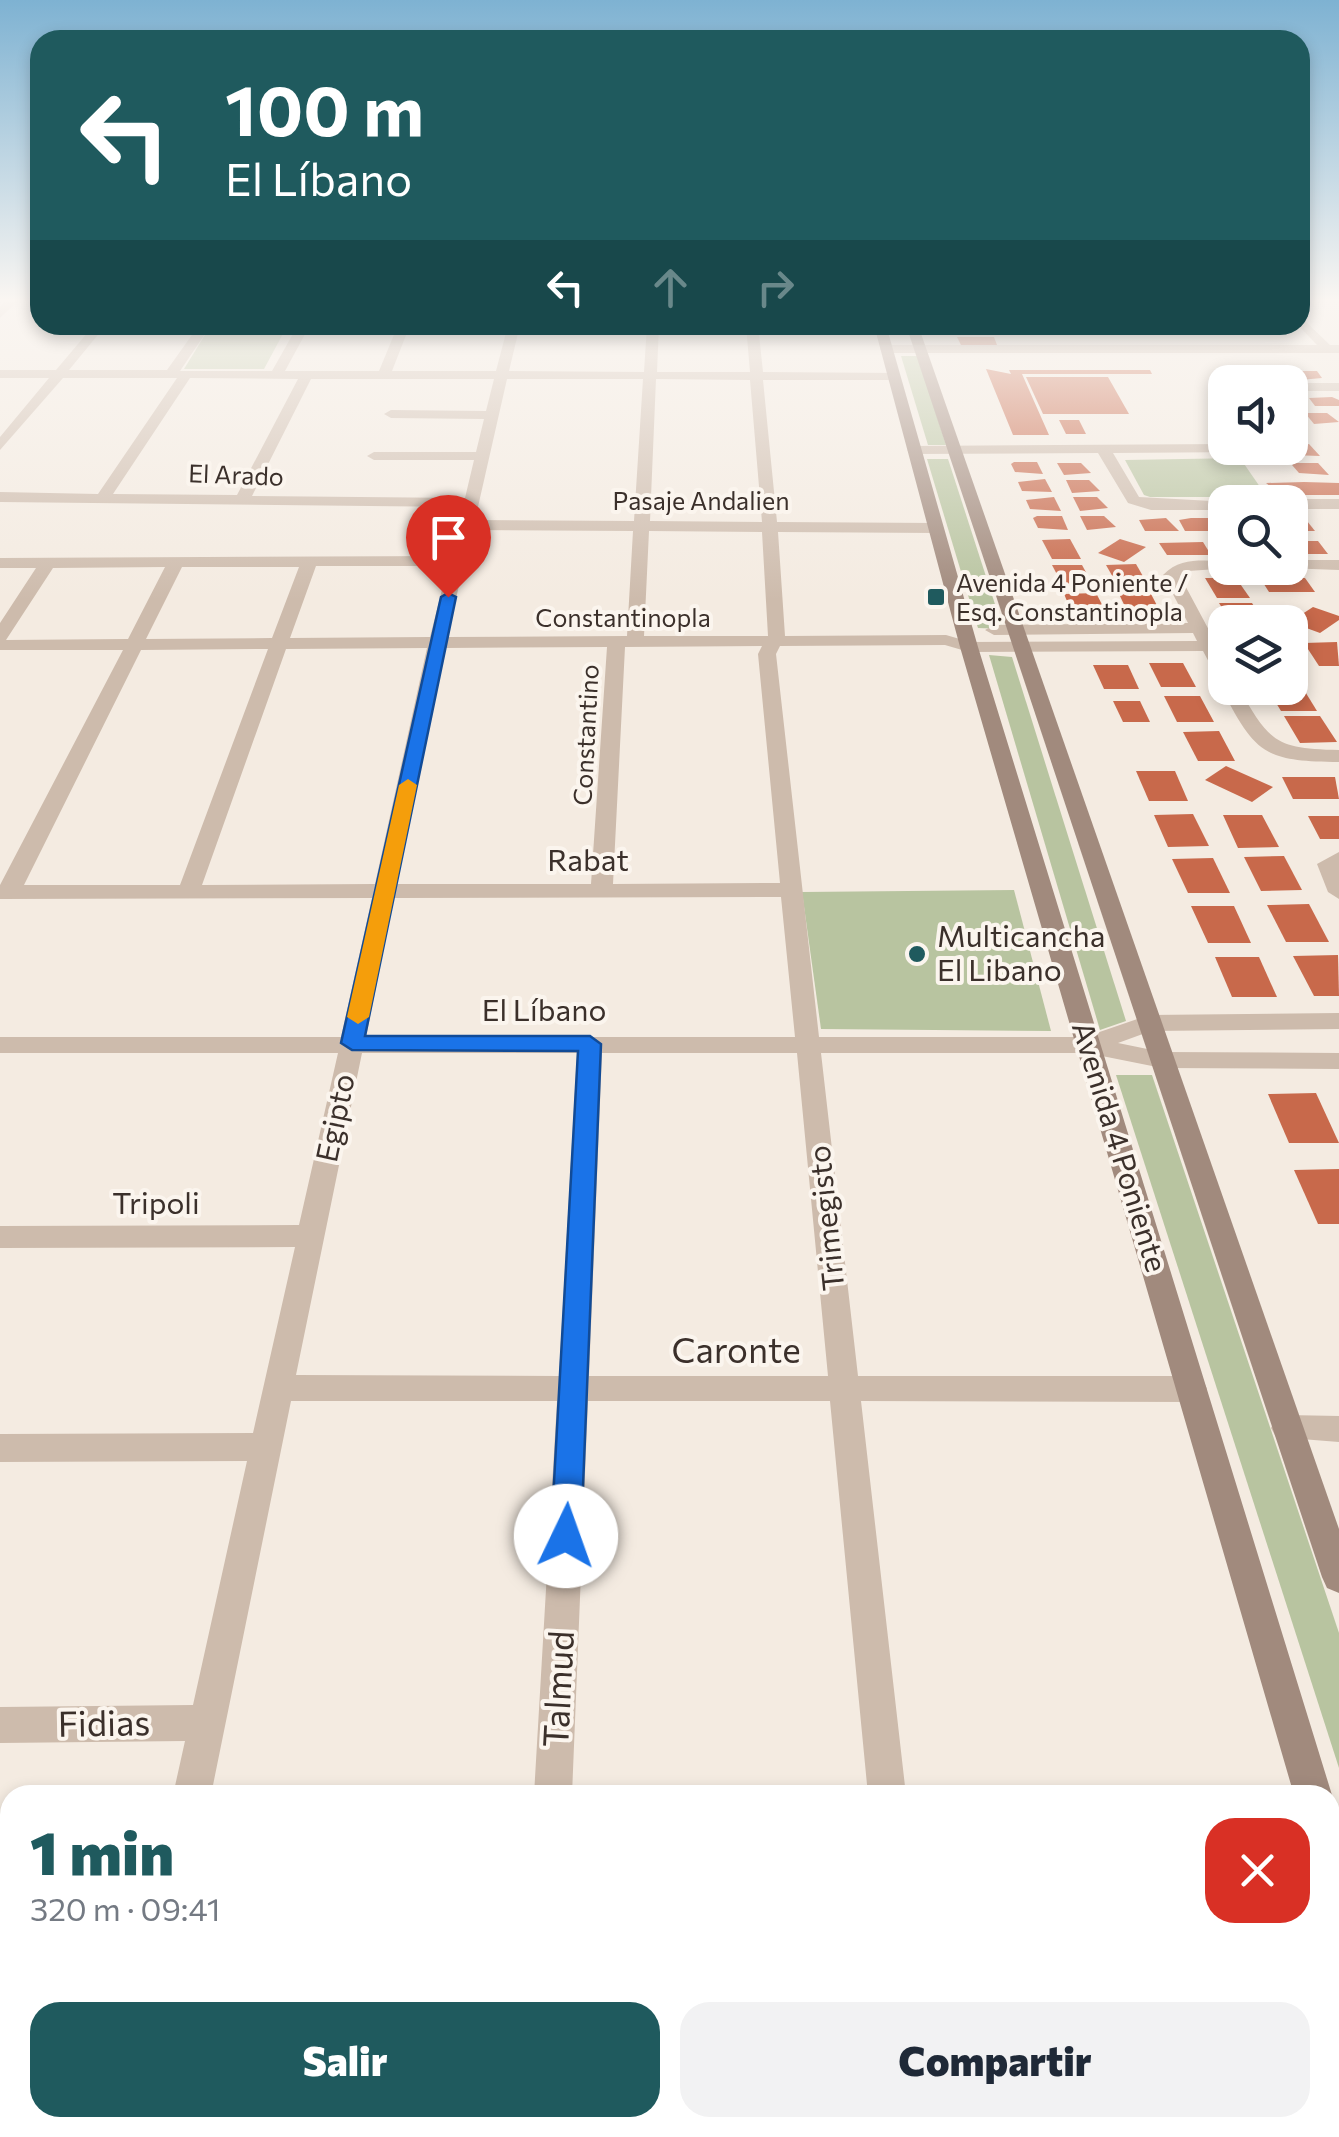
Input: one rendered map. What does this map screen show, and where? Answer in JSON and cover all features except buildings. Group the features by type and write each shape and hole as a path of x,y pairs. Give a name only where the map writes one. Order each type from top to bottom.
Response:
{"street":[{"path":"0,446 37,401"},
{"path":"103,498 163,401"},
{"path":"243,498 293,401"},
{"name":"Egipto","path":"194,1785 438,644 495,401"},
{"name":"Constantino","path":"602,891 626,643 642,526 649,401"},
{"name":"Trimegisto","path":"758,401 779,632 767,654 886,1785"},
{"name":"Avenida 4 Poniente","path":"901,401 936,528 960,639 1311,1785"},
{"path":"937,401 1339,1577"},
{"path":"391,414 491,415"},
{"path":"914,450 1208,449"},
{"path":"1102,450 1127,495 1138,502 1208,504"},
{"path":"374,456 482,456"},
{"name":"El Arado","path":"0,497 470,503"},
{"path":"1308,504 1339,504"},
{"name":"Pasaje Andalien","path":"465,525 936,528"},
{"path":"0,562 457,561"},
{"path":"0,636 48,562"},
{"path":"5,892 176,562"},
{"path":"188,892 310,562"},
{"path":"1308,566 1339,565"},
{"path":"1208,566 1184,566 1173,571 1208,645"},
{"name":"Constantinopla","path":"0,646 1204,638"},
{"path":"1240,705 1262,744 1292,755 1339,756"},
{"path":"1339,858 1328,864 1328,872 1339,892"},
{"name":"Rabat","path":"5,892 792,890"},
{"name":"El Líbano","path":"1087,1045 1149,1023 1339,1021"},
{"name":"Talmud","path":"554,1785 590,1044"},
{"name":"El Líbano","path":"0,1045 1087,1045 1162,1060 1339,1060"},
{"name":"Tripoli","path":"0,1237 312,1236"},
{"name":"Caronte","path":"279,1388 1192,1389"},
{"path":"1287,1428 1339,1428"},
{"path":"0,1448 266,1447"},
{"name":"Fidias","path":"0,1726 208,1723"}],"green space":[{"path":"915,401 932,401 946,445 928,445"},
{"path":"927,459 948,459 1003,629 978,628"},
{"path":"1208,459 1208,465 1245,465 1259,485 1208,485 1208,497 1150,497 1144,495 1125,460"},
{"path":"989,655 1012,657 1126,1021 1100,1030"},
{"path":"1014,890 1051,1031 821,1029 802,892"},
{"path":"1116,1075 1152,1075 1339,1633 1339,1768"}],"slow traffic":[{"path":"358,1017 408,785"}],"place":[{"name":"Avenida 4 Poniente / Esq. Constantinopla","path":"936,597"},
{"name":"Multicancha El Libano","path":"917,954"}],"route":[{"path":"448,597 352,1043 590,1044 566,1536"}]}
